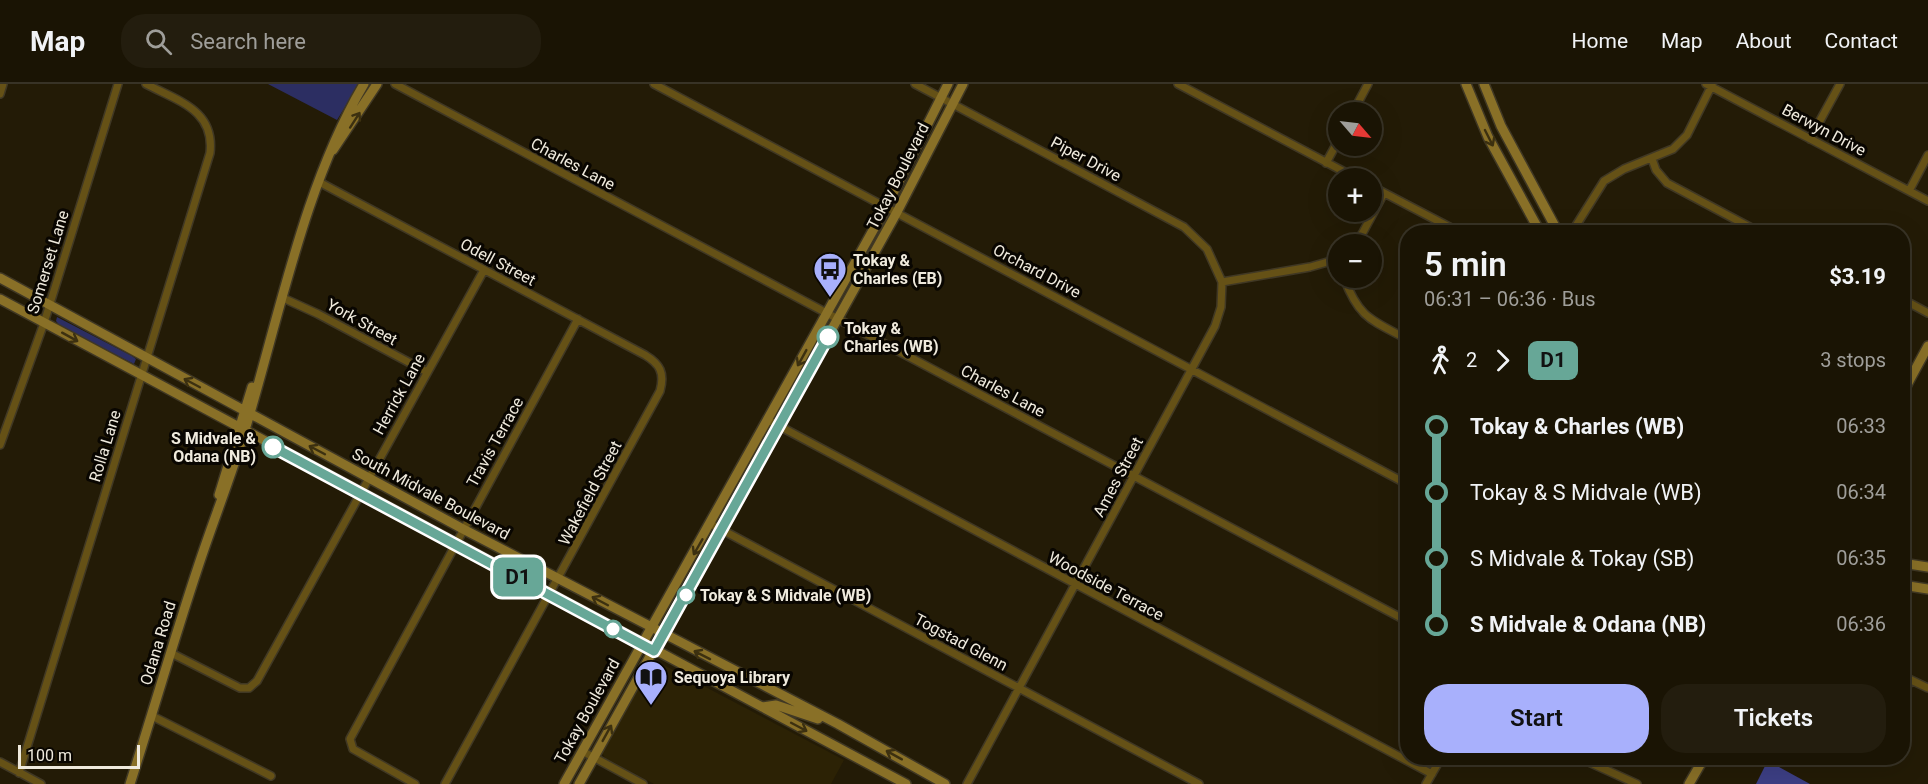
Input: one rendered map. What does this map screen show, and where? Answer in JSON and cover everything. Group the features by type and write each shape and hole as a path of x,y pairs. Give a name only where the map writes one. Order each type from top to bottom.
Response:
{"street":[{"path":"0,94 3,84"},
{"name":"Somerset Lane","path":"0,446 44,323 118,84"},
{"name":"Rolla Lane","path":"19,773 210,153 209,126 199,114 146,84"},
{"name":"Odana Road","path":"130,784 319,182 346,115 364,84"},
{"name":"Odana Road","path":"330,154 377,84"},
{"name":"Charles Lane","path":"395,84 1400,617"},
{"name":"Orchard Drive","path":"654,84 1400,480"},
{"name":"Piper Drive","path":"915,84 1184,227 1207,249 1222,282"},
{"name":"Tokay Boulevard","path":"564,784 827,313 948,84"},
{"name":"Tokay Boulevard","path":"579,784 897,212 963,84"},
{"path":"1178,84 1336,168"},
{"path":"1358,102 1368,84"},
{"path":"1466,84 1488,137 1536,225"},
{"path":"1484,84 1501,126 1553,225"},
{"path":"1810,139 1840,84"},
{"path":"1576,225 1604,181 1624,169 1673,149 1687,135 1710,85"},
{"name":"Berwyn Drive","path":"1710,85 1928,201"},
{"path":"1909,191 1928,155"},
{"path":"1326,163 1330,156"},
{"path":"1652,159 1656,170 1667,183 1746,225"},
{"name":"Odell Street","path":"319,182 645,355 657,362 661,370"},
{"path":"1362,234 1384,193 1446,225"},
{"path":"1222,282 1328,262"},
{"name":"Herrick Lane","path":"171,653 231,685 249,688 257,681 484,270"},
{"name":"South Midvale Boulevard","path":"0,278 463,529 651,629 838,724 945,784"},
{"name":"Ames Street","path":"967,784 1218,319 1222,282"},
{"path":"1348,288 1363,314 1400,335"},
{"name":"York Street","path":"283,298 427,372"},
{"name":"South Midvale Boulevard","path":"0,299 642,645 906,784"},
{"path":"1910,303 1928,313"},
{"name":"Travis Terrace","path":"415,784 353,749 351,737 578,319"},
{"path":"1910,379 1928,346"},
{"name":"Wakefield Street","path":"445,784 660,391 663,379 661,370"},
{"name":"Woodside Terrace","path":"768,420 1400,757"},
{"name":"Togstad Glenn","path":"711,524 1199,784"},
{"path":"1910,564 1928,567"},
{"path":"1910,586 1928,589"},
{"path":"1910,681 1928,688"},
{"path":"762,707 776,705 838,724"},
{"path":"152,716 271,776"},
{"path":"582,751 643,784"},
{"path":"0,762 41,784"},
{"name":"Woodside Terrace","path":"1415,765 1432,774"},
{"path":"1426,784 1437,765"},
{"path":"1595,765 1637,784"},
{"path":"1689,784 1700,765"}],"shaded area":[{"path":"268,84 359,84 337,120"},
{"path":"57,317 132,356 136,359 134,364 60,326 56,321"},
{"path":"658,662 844,760 831,784 654,784 605,758 602,752 648,668"},
{"path":"1766,765 1780,765 1779,767 1810,784 1756,784"}],"bus line":[{"name":"D1","path":"273,447 654,651 828,337"}],"place":[{"name":"Tokay & Charles (EB)","path":"830,298"},
{"name":"Tokay & Charles (WB)","path":"828,337"},
{"name":"S Midvale & Odana (NB)","path":"273,447"},
{"name":"Tokay & S Midvale (WB)","path":"686,595"},
{"name":"Sequoya Library","path":"651,706"}]}
